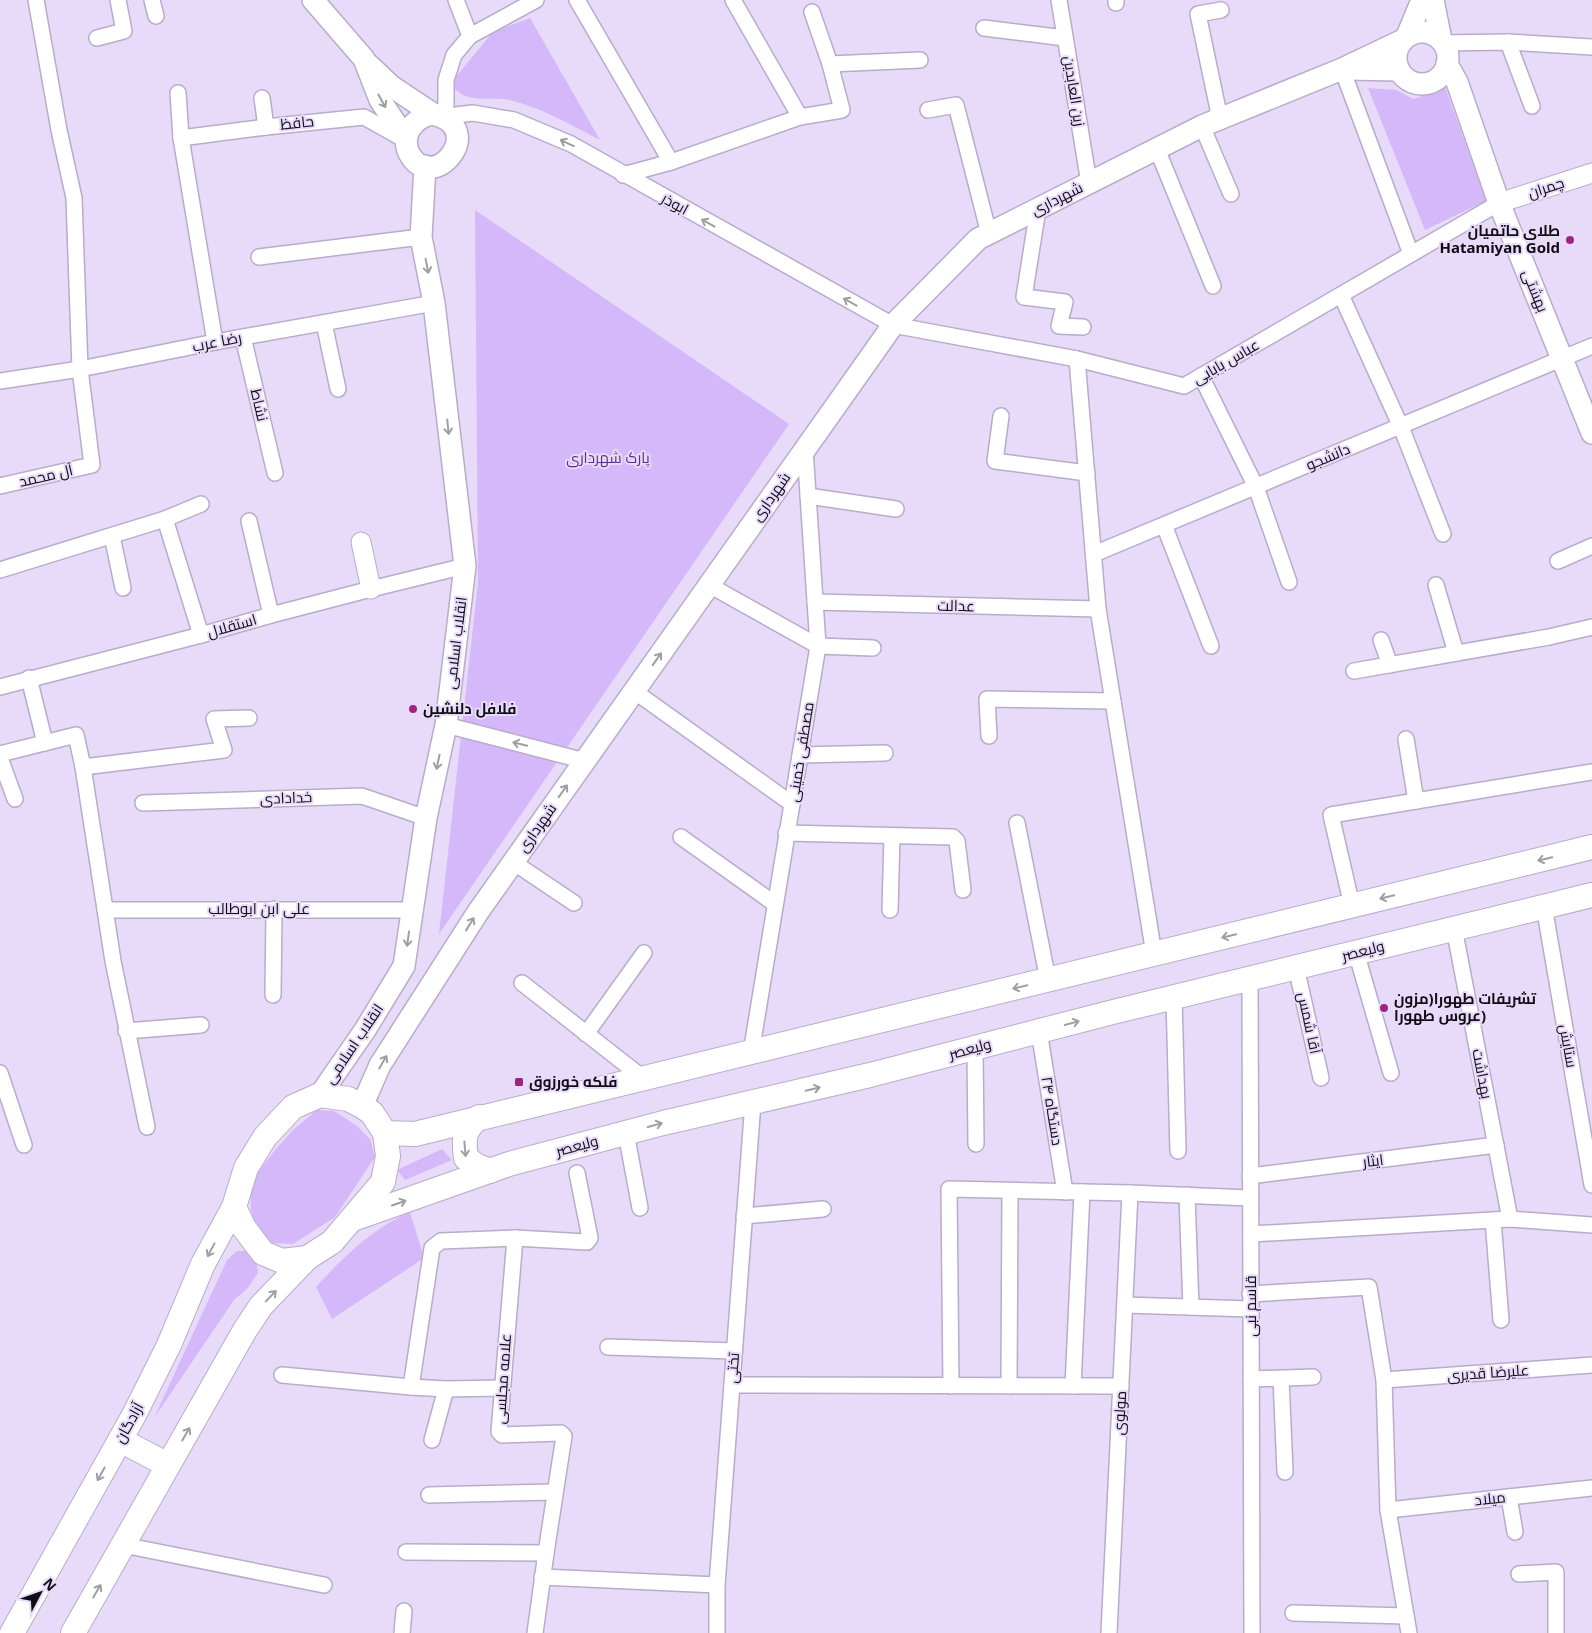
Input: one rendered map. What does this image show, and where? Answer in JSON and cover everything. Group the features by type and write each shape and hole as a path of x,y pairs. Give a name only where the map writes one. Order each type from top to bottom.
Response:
{"main road":[{"path":"313,0 364,59 391,86 443,114 456,132 456,148 448,161 432,167 425,166 412,157 408,150 408,131 415,122 426,115 443,114"},
{"path":"1422,0 1405,38 1398,46 1396,58 1399,70 1407,79 1419,84 1431,82 1441,75 1447,64 1447,51 1441,41 1433,0"},
{"path":"1405,38 1418,32 1430,33 1441,41"},
{"name":"شهرداری","path":"362,1106 380,1065 478,912 893,325 978,239 1211,122 1342,69 1405,38"},
{"path":"364,59 380,100 407,140"},
{"name":"بهشتی","path":"1447,64 1457,82 1500,203 1592,433"},
{"path":"1342,69 1399,70"},
{"name":"انقلاب اسلامی","path":"320,1096 404,966 426,818 446,725 465,566 434,303 421,237 425,166"},
{"path":"385,1133 415,1134 1592,847"},
{"name":"ولیعصر","path":"353,1219 509,1164 626,1133 752,1102 870,1076 1174,997 1592,895"},
{"path":"73,1633 245,1330 261,1306 308,1258 332,1242 383,1182 388,1156 385,1133 372,1113 348,1099 320,1096 293,1107 265,1137 246,1168 234,1207 244,1228 263,1253 282,1261 308,1258"},
{"path":"479,1117 468,1127 464,1142 466,1158 477,1166 490,1171"},
{"name":"آزادگان","path":"12,1633 120,1440 169,1345 203,1264 234,1207"},
{"path":"120,1440 168,1465"}],"street":[{"path":"36,0 59,130 74,198 80,369"},
{"path":"97,38 124,31 118,0"},
{"path":"152,0 156,16"},
{"path":"456,0 470,36"},
{"path":"443,114 446,80 454,55 470,36 536,0"},
{"path":"577,0 671,162"},
{"path":"733,0 800,117"},
{"name":"زین العابدین","path":"1059,0 1089,183"},
{"path":"1221,10 1198,14 1211,122 1232,194"},
{"path":"623,175 671,162 800,117 842,110 830,64 812,12"},
{"path":"984,28 1065,38"},
{"path":"1441,41 1508,42 1592,47"},
{"path":"1508,42 1532,106"},
{"path":"830,64 920,60"},
{"path":"1342,69 1411,254"},
{"path":"178,93 181,138 215,342"},
{"path":"262,98 266,127"},
{"path":"928,110 956,105 989,234"},
{"name":"ابوذر","path":"443,114 472,113 514,120 571,144 623,175 893,325"},
{"name":"حافظ","path":"181,138 364,117 407,140"},
{"path":"1157,149 1213,286"},
{"name":"چمران","path":"1500,203 1592,173"},
{"name":"عباس بابایی","path":"893,325 1077,359 1184,386 1500,203"},
{"path":"1038,209 1024,297 1065,302 1059,326 1083,327"},
{"path":"259,257 421,237"},
{"path":"1341,295 1401,427 1443,534"},
{"name":"رضا عرب","path":"0,381 80,369 215,342 434,303"},
{"path":"324,323 338,389"},
{"name":"نشاط","path":"243,337 275,473"},
{"name":"دانشجو","path":"1094,554 1563,360 1592,346"},
{"path":"1077,359 1098,609 1154,954"},
{"name":"آل محمد","path":"0,486 92,465 80,369"},
{"path":"1201,376 1256,487 1288,582"},
{"path":"1001,416 995,461 1087,472"},
{"name":"مصطفی خمینی","path":"751,1053 818,646 804,449"},
{"path":"808,496 896,509"},
{"path":"0,570 165,519 201,504"},
{"path":"165,519 201,635"},
{"path":"249,521 271,615"},
{"path":"1164,525 1211,646"},
{"path":"112,536 123,588"},
{"path":"361,542 371,589"},
{"path":"1558,561 1592,546"},
{"name":"استقلال","path":"0,687 465,566"},
{"path":"709,584 818,646 873,648"},
{"path":"1436,585 1456,654"},
{"name":"عدالت","path":"815,602 1098,609"},
{"path":"1354,671 1549,637 1592,627"},
{"path":"1381,640 1390,665"},
{"path":"29,678 46,742"},
{"path":"634,691 792,804"},
{"path":"989,736 987,699 1113,701"},
{"path":"83,767 224,750 214,720 249,718"},
{"path":"446,725 584,761"},
{"path":"15,799 0,756 76,735 83,767 126,1032 147,1127"},
{"path":"1406,739 1416,801"},
{"path":"800,755 884,752"},
{"path":"1352,906 1331,814 1592,772"},
{"name":"خدادادی","path":"143,803 362,796 426,818"},
{"path":"1017,823 1048,980"},
{"path":"786,833 953,837 956,839 963,890"},
{"path":"890,910 892,836"},
{"path":"681,837 775,904"},
{"path":"513,862 574,904"},
{"name":"ستایش","path":"1544,906 1592,1185"},
{"path":"273,995 274,909"},
{"name":"علی ابن ابوطالب","path":"105,910 412,910"},
{"name":"بهداشت","path":"1454,928 1510,1219"},
{"path":"1356,952 1391,1073"},
{"path":"586,1034 644,953"},
{"name":"آقا شمس","path":"1296,967 1321,1078"},
{"name":"قاسم نبی","path":"1250,978 1252,1633"},
{"path":"522,983 643,1078"},
{"path":"1174,997 1178,1151"},
{"path":"126,1032 201,1025"},
{"name":"۲۴ دستگاه","path":"1039,1031 1065,1192"},
{"path":"976,1048 976,1144"},
{"path":"0,1073 24,1145"},
{"name":"تختی","path":"717,1633 717,1585 752,1102"},
{"path":"626,1133 640,1208"},
{"name":"ایثار","path":"1250,1176 1496,1145"},
{"path":"411,1387 432,1248 441,1240 515,1238 587,1242 590,1238 577,1172"},
{"path":"951,1386 949,1190 1130,1193 1250,1198"},
{"path":"1009,1386 1010,1191"},
{"path":"1074,1386 1082,1192"},
{"name":"مولوی","path":"1109,1633 1130,1193"},
{"path":"1187,1195 1191,1307"},
{"path":"744,1216 823,1209"},
{"path":"1251,1234 1510,1219 1592,1225"},
{"path":"1493,1220 1501,1320"},
{"name":"علامه مجلسی","path":"515,1238 502,1388 500,1434 563,1434 535,1633"},
{"path":"1250,1294 1369,1287 1384,1380 1388,1510 1409,1633"},
{"path":"1125,1305 1251,1309"},
{"path":"608,1346 734,1352"},
{"name":"علیرضا قدیری","path":"1384,1380 1592,1365"},
{"path":"282,1375 411,1387 446,1389 502,1388"},
{"path":"1251,1379 1313,1377"},
{"path":"1281,1378 1285,1472"},
{"path":"732,1385 1121,1386"},
{"path":"432,1440 446,1389"},
{"name":"میلاد","path":"1388,1510 1592,1488"},
{"path":"429,1495 555,1492"},
{"path":"1509,1497 1515,1532"},
{"path":"124,1544 324,1585"},
{"path":"406,1552 546,1553"},
{"path":"1518,1574 1556,1572 1556,1633"},
{"path":"542,1577 717,1585"},
{"path":"402,1633 404,1611"},
{"path":"1293,1613 1406,1616"}],"green space":[{"path":"530,18 600,140 556,117 522,103 503,99 474,98 461,94 455,89 454,79 493,32"},
{"path":"1445,87 1486,201 1425,230 1368,88 1396,90 1414,99"},
{"name":"پارک شهرداری","path":"475,210 789,424 439,934 478,582"},
{"path":"317,1110 334,1111 357,1126 370,1139 375,1157 335,1217 293,1244 268,1243 256,1228 251,1210 250,1183 294,1129"},
{"path":"442,1149 452,1160 405,1180 397,1170"},
{"path":"410,1212 424,1258 332,1319 316,1287 359,1244 383,1226"},
{"path":"237,1251 247,1251 256,1260 258,1273 247,1289 234,1300 154,1418 227,1260"}],"place":[{"name":"طلای حاتمیان Hatamiyan Gold","path":"1570,240"},
{"name":"فلافل دلنشین","path":"413,709"},
{"name":"تشریفات طهورا(مزون عروس طهورا)","path":"1384,1008"},
{"name":"فلکه خورزوق","path":"519,1082"}]}
